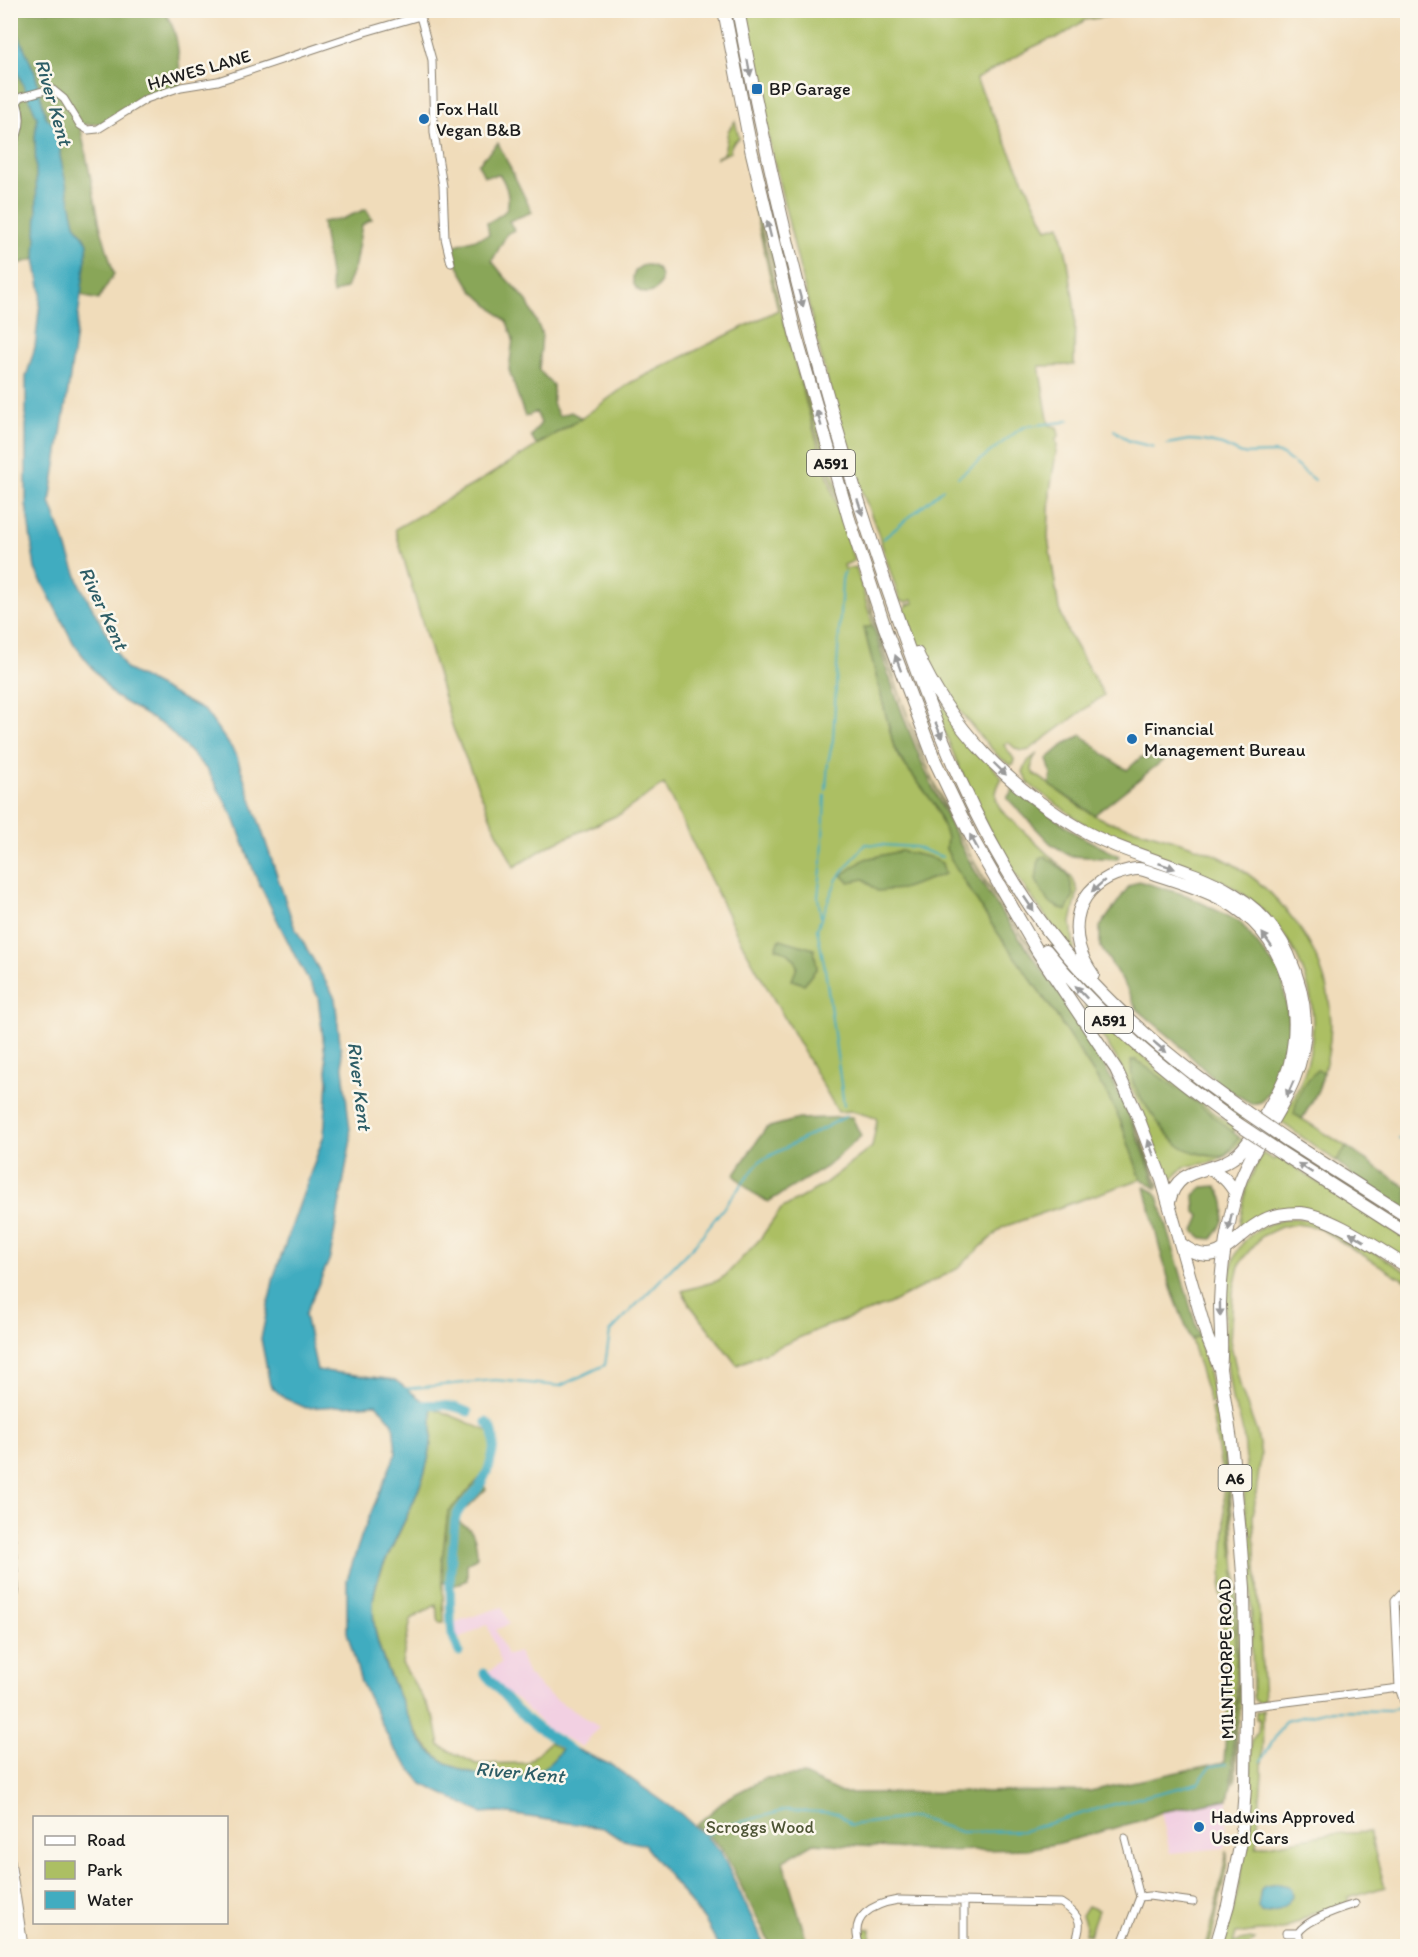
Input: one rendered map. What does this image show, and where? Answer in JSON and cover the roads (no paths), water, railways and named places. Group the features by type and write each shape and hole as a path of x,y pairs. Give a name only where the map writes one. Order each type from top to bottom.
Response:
{"highway":[{"name":"A591","path":"724,10 751,149 789,312 849,519 885,628 935,761 972,838 1004,893 1025,923 1065,974 1113,1024 1168,1072 1238,1124 1407,1234"},
{"name":"A591","path":"738,10 757,111 798,290 838,436 883,578 918,677 951,762 986,835 1008,873 1048,931 1080,970 1121,1013 1170,1056 1246,1112 1407,1217"},
{"path":"883,578 921,663 936,690 975,743 1008,777 1040,803 1088,834 1139,856 1215,882 1233,892 1264,917 1283,944 1299,982 1303,1000 1305,1023 1299,1067 1290,1091 1253,1153 1236,1194 1225,1250"},
{"path":"1121,1013 1085,963 1077,943 1076,930 1080,909 1099,884 1118,873 1139,869 1183,882 1231,905 1259,928 1268,939 1284,966 1293,993 1296,1029 1289,1066 1274,1100 1251,1138 1238,1154 1226,1162 1209,1169 1196,1170 1185,1176 1172,1191 1169,1203"},
{"path":"1004,893 1038,952 1116,1069 1144,1130 1181,1244 1194,1253 1212,1255 1225,1250 1263,1220 1282,1214 1301,1214 1336,1225 1407,1267"},
{"path":"1209,1169 1220,1173 1236,1194"},
{"name":"MILNTHORPE ROAD","path":"1181,1244 1211,1350 1220,1369"},
{"name":"MILNTHORPE ROAD","path":"1216,1947 1228,1905 1241,1842 1245,1788 1244,1588 1231,1441 1220,1369 1222,1353 1221,1281 1225,1250"}],"street":[{"name":"HAWES LANE","path":"10,147 18,136 21,122 17,102 21,97 53,90 64,99 80,125 88,130 98,129 146,99 181,87 218,81 421,13"},
{"path":"421,13 432,60 434,133 443,186 445,238 451,263"},
{"path":"10,1530 14,1587 10,1613"},
{"path":"1407,1586 1395,1600 1399,1688 1407,1713"},
{"path":"1246,1707 1399,1688"},
{"path":"1121,1947 1140,1897 1125,1838"},
{"path":"10,1861 23,1947"},
{"path":"1140,1897 1149,1896 1193,1902"},
{"path":"860,1947 857,1934 862,1916 882,1902 898,1900 1061,1903 1072,1910 1078,1920 1080,1931 1074,1947"},
{"path":"964,1902 964,1947"},
{"path":"1286,1933 1298,1933 1305,1925 1316,1919 1355,1904"},
{"path":"1298,1933 1302,1947"}],"water":[{"path":"10,15 35,73 46,117 60,131 60,156 75,224 88,243 50,502 81,587 126,669 205,711 236,754 294,926 335,998 351,1139 330,1258 305,1315 317,1370 395,1380 431,1407 431,1445 422,1481 381,1571 374,1594 376,1636 384,1662 420,1740 434,1755 451,1766 491,1777 521,1777 546,1766 565,1744 611,1765 681,1814 720,1850 765,1946 719,1946 705,1921 644,1845 620,1839 603,1828 495,1812 482,1813 422,1784 392,1745 361,1682 347,1632 347,1580 362,1534 396,1453 393,1423 376,1404 306,1408 284,1398 270,1385 261,1339 274,1276 324,1135 328,1080 318,997 256,877 234,818 208,771 166,727 114,696 74,644 35,569 26,504 26,377 35,347 41,292 35,259 37,117 11,57"},
{"path":"1279,1884 1291,1889 1292,1897 1275,1912 1261,1912 1258,1907 1261,1889 1265,1886"}],"waterway":[{"path":"958,477 1020,429 1069,420"},
{"path":"1114,430 1129,441 1154,447"},
{"path":"1167,444 1189,440 1203,441 1222,445 1242,454 1283,455 1314,480"},
{"path":"883,539 943,489"},
{"path":"826,790 828,762 833,740 842,580 845,572"},
{"path":"821,918 818,897 825,795"},
{"path":"844,1106 825,969 817,929 837,879 865,844 915,847 942,857"},
{"path":"403,1389 495,1380 560,1386 605,1365 610,1332 696,1243 760,1161 847,1116"},
{"path":"1399,1139 1408,1141"},
{"path":"418,1405 444,1405 468,1412"},
{"path":"459,1652 452,1634 451,1622 450,1581 455,1520 462,1506 479,1487 490,1463 494,1444 491,1428 486,1422"},
{"path":"484,1673 523,1716 573,1752"},
{"path":"1261,1761 1285,1721 1332,1710 1389,1711 1402,1706"},
{"path":"703,1836 726,1826 786,1810 838,1813 851,1825 915,1817 961,1832 1023,1831 1110,1805 1198,1783 1211,1766 1226,1764"}],"place":[{"name":"BP Garage","path":"757,89"},
{"name":"Fox Hall Vegan B&B","path":"424,119"},
{"name":"Financial Management Bureau","path":"1132,739"},
{"name":"Hadwins Approved Used Cars","path":"1199,1827"}],"water label":[{"name":"River Kent","path":"54,102"},
{"name":"River Kent","path":"104,608"},
{"name":"River Kent","path":"360,1086"},
{"name":"River Kent","path":"520,1772"}],"park label":[{"name":"Scroggs Wood","path":"760,1827"}]}
